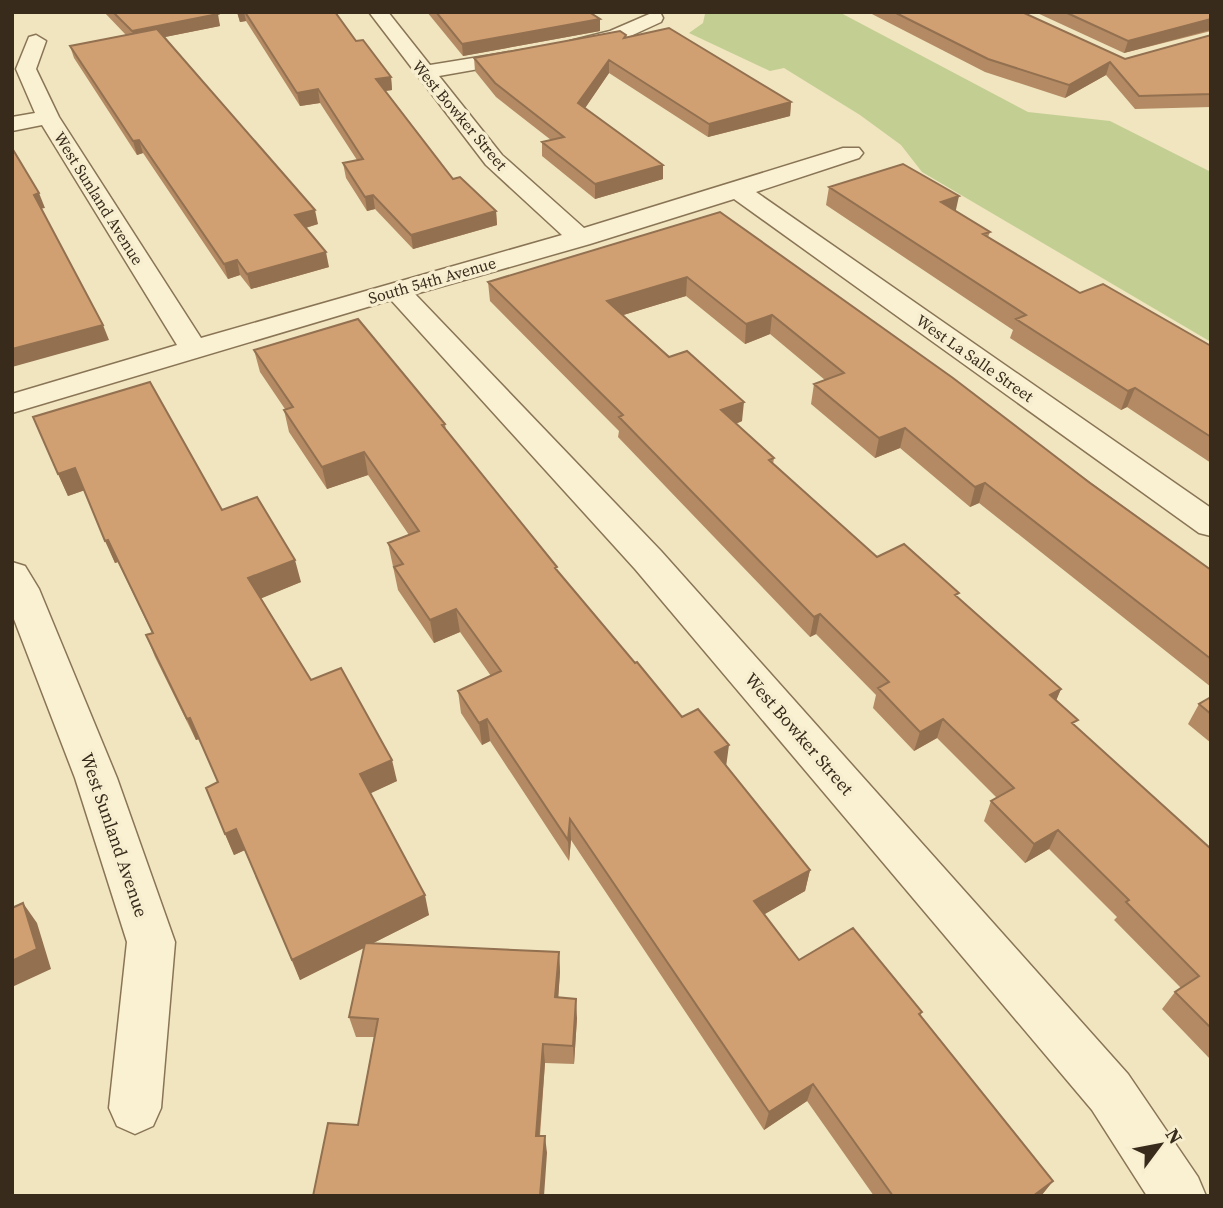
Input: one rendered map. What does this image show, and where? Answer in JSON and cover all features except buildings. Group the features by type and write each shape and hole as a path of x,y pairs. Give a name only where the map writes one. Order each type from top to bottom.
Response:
{"street":[{"name":"West Bowker Street","path":"378,12 494,160 581,239"},
{"path":"424,72 615,37 654,18"},
{"name":"West Sunland Avenue","path":"36,41 26,69 48,117 194,349"},
{"path":"12,124 48,117"},
{"name":"South 54th Avenue","path":"12,404 396,290 581,239 739,191 851,153"},
{"name":"West La Salle Street","path":"739,191 1211,525"},
{"name":"West Bowker Street","path":"396,290 648,560 1101,1082 1179,1196"},
{"name":"West Sunland Avenue","path":"12,575 21,589 96,778 151,942 135,1108"}],"green space":[{"path":"702,12 839,12 1028,112 1110,121 1211,172 1211,342 922,172 901,145 860,115 784,68 770,71 689,33 703,23 705,14"}]}
